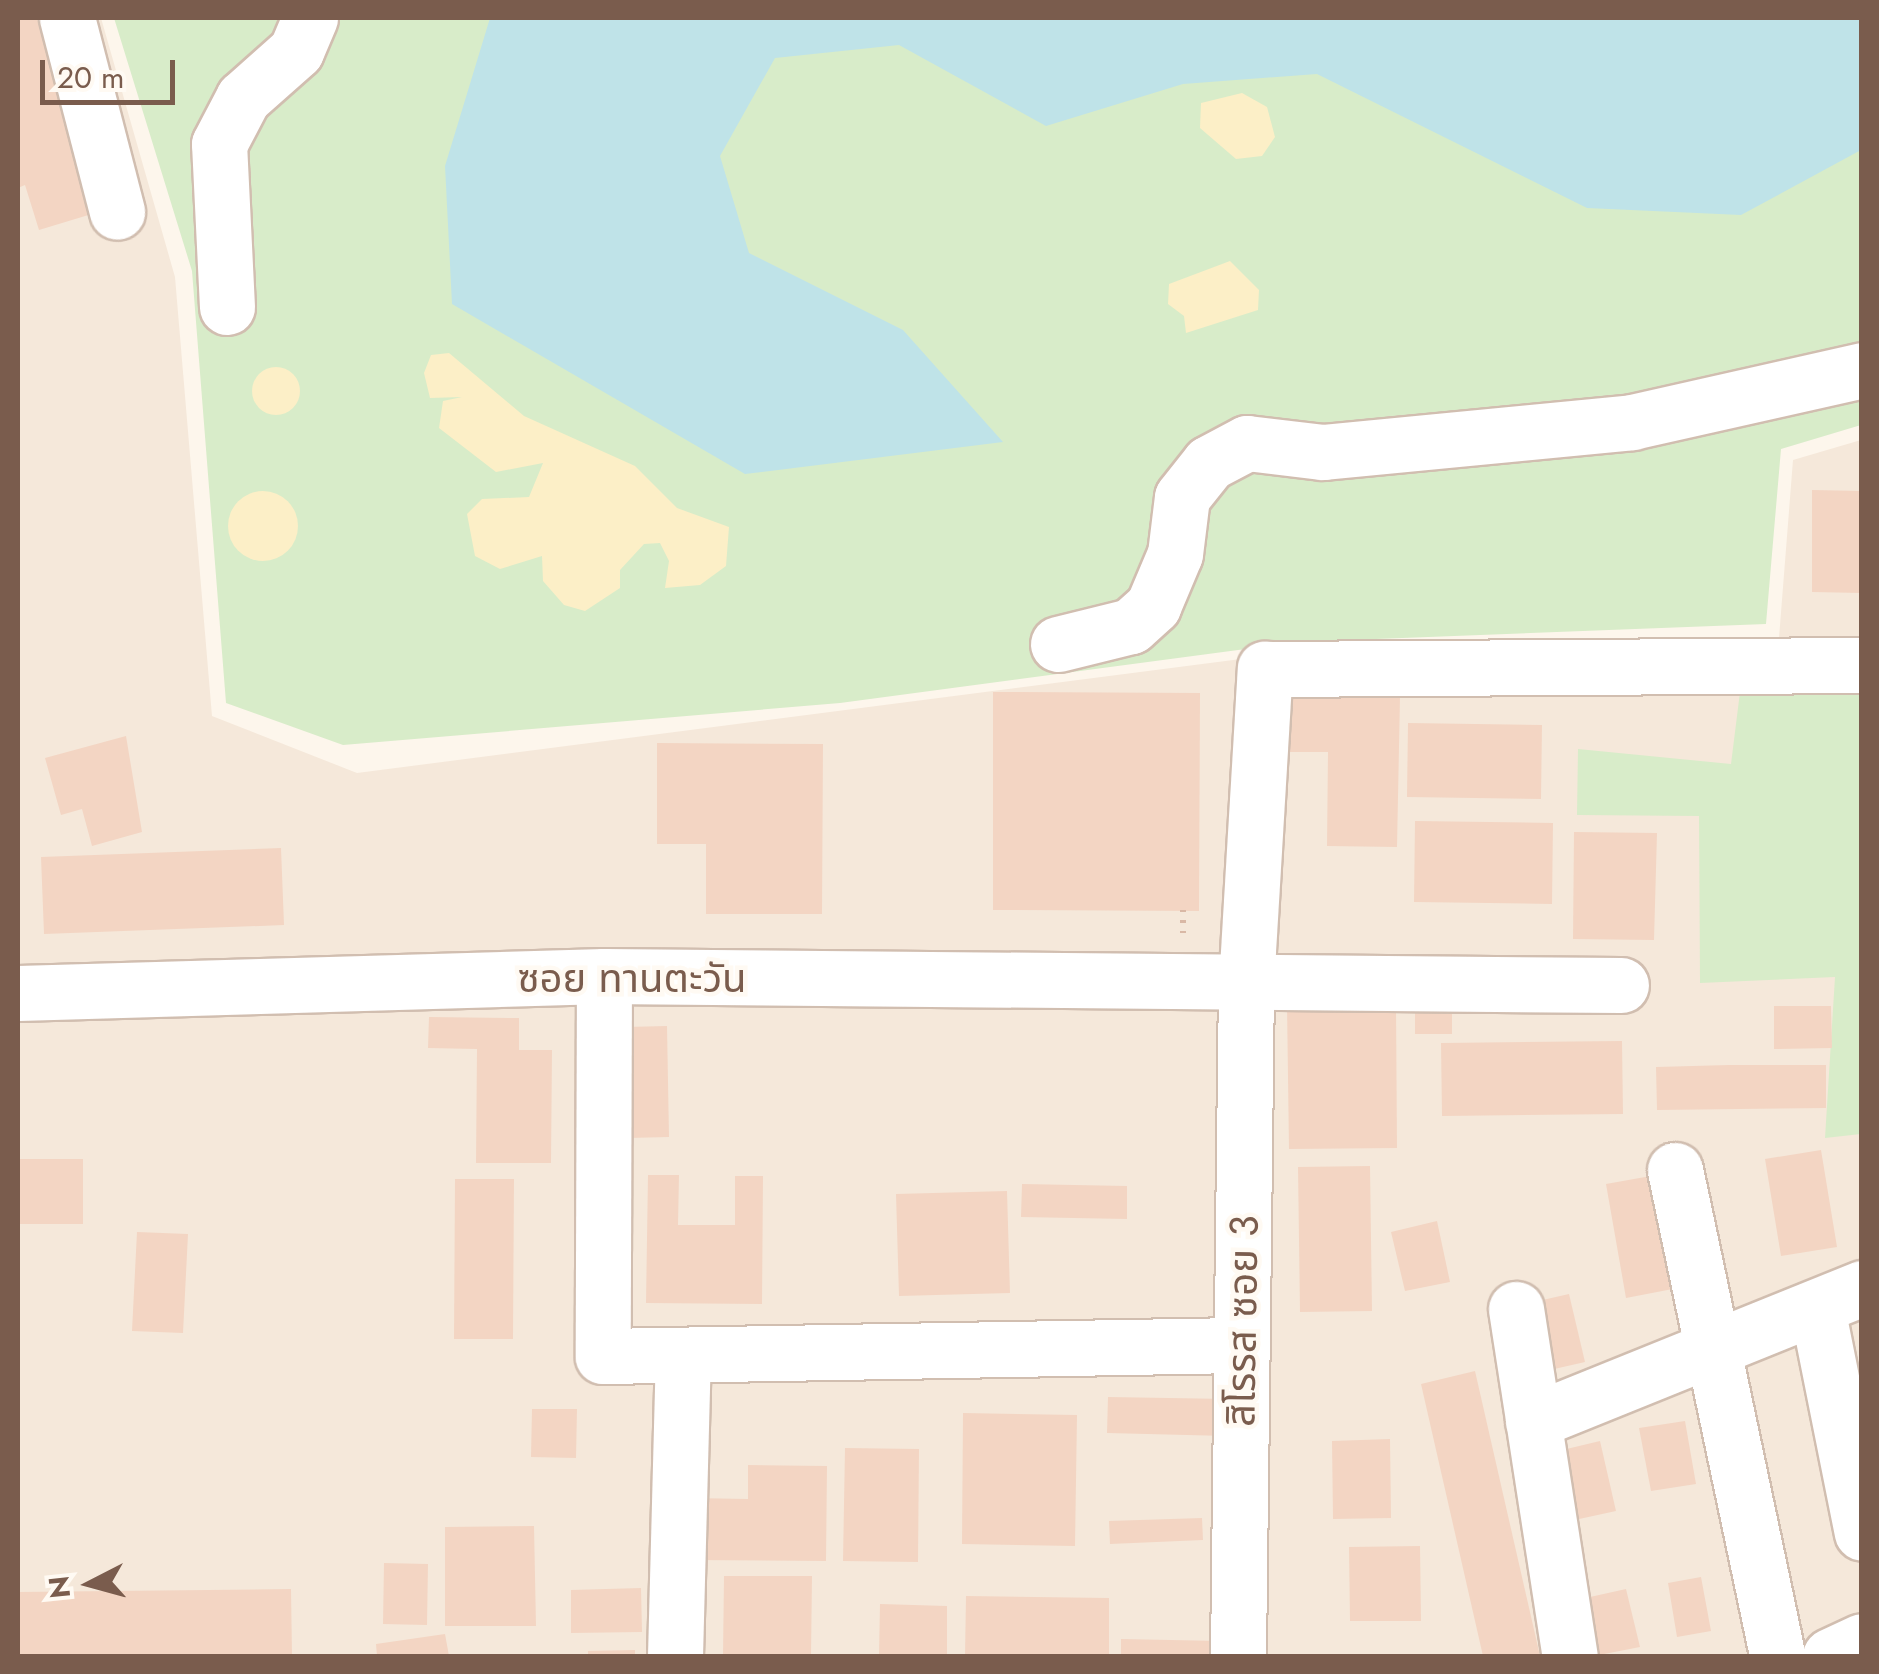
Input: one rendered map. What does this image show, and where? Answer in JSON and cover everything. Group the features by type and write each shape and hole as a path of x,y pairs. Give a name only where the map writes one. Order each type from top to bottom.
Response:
{"street":[{"path":"67,18 116,212"},
{"path":"227,307 219,144 243,98 296,51 310,18"},
{"path":"1058,644 1131,626 1153,606 1175,554 1182,497 1209,463 1247,443 1323,452 1632,422 1862,370"},
{"name":"สิโรรส ซอย 3","path":"1238,1656 1246,984 1264,669 1862,666"},
{"path":"604,976 604,1356 683,1358 1241,1345"},
{"name":"ซอย ทานตะวัน","path":"18,992 604,976 1622,986"},
{"path":"1675,1170 1777,1656"},
{"path":"1533,1421 1714,1355 1839,1298 1862,1533"},
{"path":"1516,1309 1570,1656"},
{"path":"675,1656 683,1358"},
{"path":"1830,1656 1862,1641"}],"shaded area":[{"path":"18,18 101,18 175,277 212,716 357,773 1295,652 1779,638 1793,460 1861,440 1861,1656 18,1656"}],"green space":[{"path":"114,18 1861,18 1861,425 1781,449 1766,624 1298,642 840,703 343,745 226,703 192,271"},
{"path":"1741,684 1861,686 1861,1134 1825,1138 1835,977 1700,983 1699,816 1577,815 1578,749 1731,764"}],"sand":[{"path":"1242,93 1267,107 1275,137 1262,156 1236,159 1200,128 1201,103"},
{"path":"1230,261 1259,290 1258,310 1186,333 1184,316 1168,304 1169,284"},
{"path":"449,353 524,416 635,466 677,508 729,527 726,566 700,585 665,588 669,561 660,543 644,544 620,570 620,588 585,611 564,605 543,581 542,556 500,569 475,556 467,514 482,499 529,497 543,463 496,472 439,428 443,401 462,397 430,398 424,373 431,355"},
{"path":"276,367 293,374 300,391 293,408 276,415 259,408 252,391 259,374"},
{"path":"263,491 287,502 298,526 287,550 263,561 239,550 228,526 239,502"}],"water":[{"path":"490,18 1861,18 1861,150 1741,215 1587,208 1317,74 1183,84 1046,126 899,45 775,58 720,156 749,253 903,330 1003,442 745,474 452,304 445,166"}],"building":[{"path":"18,18 37,18 95,213 39,230 25,185 18,188"},
{"path":"1812,490 1862,491 1862,593 1812,592"},
{"path":"993,692 1200,693 1199,911 993,910"},
{"path":"1282,695 1400,697 1397,847 1327,846 1328,752 1280,752"},
{"path":"1408,723 1542,725 1541,799 1407,797"},
{"path":"126,736 142,832 92,846 82,809 61,815 45,758"},
{"path":"657,743 823,744 822,914 706,914 706,844 657,844"},
{"path":"1415,821 1553,823 1552,904 1414,902"},
{"path":"1574,832 1657,833 1654,940 1573,939"},
{"path":"281,848 284,925 44,934 41,857"},
{"path":"1452,997 1452,1034 1415,1034 1415,998"},
{"path":"1396,1003 1397,1148 1289,1149 1287,1005"},
{"path":"1774,1006 1831,1006 1832,1048 1774,1049"},
{"path":"429,1017 519,1018 519,1050 552,1050 551,1163 476,1163 477,1049 428,1048"},
{"path":"667,1026 669,1137 628,1138 626,1027"},
{"path":"1622,1041 1623,1114 1442,1116 1441,1043"},
{"path":"1826,1065 1826,1108 1657,1110 1656,1067"},
{"path":"1821,1150 1837,1247 1781,1256 1765,1159"},
{"path":"18,1159 83,1159 83,1224 18,1224"},
{"path":"1370,1166 1372,1311 1300,1312 1298,1167"},
{"path":"1662,1174 1683,1287 1626,1298 1606,1184"},
{"path":"648,1175 679,1175 678,1225 735,1225 735,1176 763,1176 762,1304 646,1303"},
{"path":"455,1179 514,1179 513,1339 454,1339"},
{"path":"1022,1184 1127,1186 1127,1219 1021,1217"},
{"path":"1007,1191 1010,1293 899,1296 896,1194"},
{"path":"1437,1221 1450,1282 1405,1291 1391,1232"},
{"path":"137,1232 188,1234 183,1333 132,1331"},
{"path":"1569,1294 1585,1362 1541,1372 1525,1304"},
{"path":"1475,1371 1540,1656 1483,1656 1421,1384"},
{"path":"1108,1397 1229,1399 1227,1436 1107,1433"},
{"path":"532,1409 577,1409 576,1458 531,1457"},
{"path":"963,1413 1077,1415 1075,1546 962,1544"},
{"path":"1685,1421 1696,1484 1651,1491 1639,1428"},
{"path":"1390,1439 1391,1518 1333,1519 1332,1441"},
{"path":"1600,1441 1616,1511 1570,1521 1554,1452"},
{"path":"845,1448 919,1449 918,1562 843,1561"},
{"path":"748,1465 827,1466 826,1561 692,1560 692,1498 748,1499"},
{"path":"1202,1518 1203,1540 1110,1544 1109,1521"},
{"path":"534,1526 536,1626 445,1626 445,1527"},
{"path":"1420,1546 1421,1621 1350,1621 1349,1547"},
{"path":"384,1563 428,1564 427,1625 383,1624"},
{"path":"724,1576 812,1576 811,1656 723,1656"},
{"path":"1701,1577 1711,1631 1677,1637 1668,1583"},
{"path":"641,1588 642,1632 571,1633 571,1590"},
{"path":"291,1589 292,1656 18,1656 18,1592"},
{"path":"1626,1589 1640,1647 1594,1656 1581,1599"},
{"path":"966,1596 1109,1598 1109,1656 965,1656"},
{"path":"880,1604 947,1606 947,1656 879,1656"},
{"path":"445,1634 449,1656 377,1656 376,1644"},
{"path":"1121,1639 1220,1641 1219,1656 1121,1656"},
{"path":"635,1650 635,1656 588,1656 588,1651"}]}
